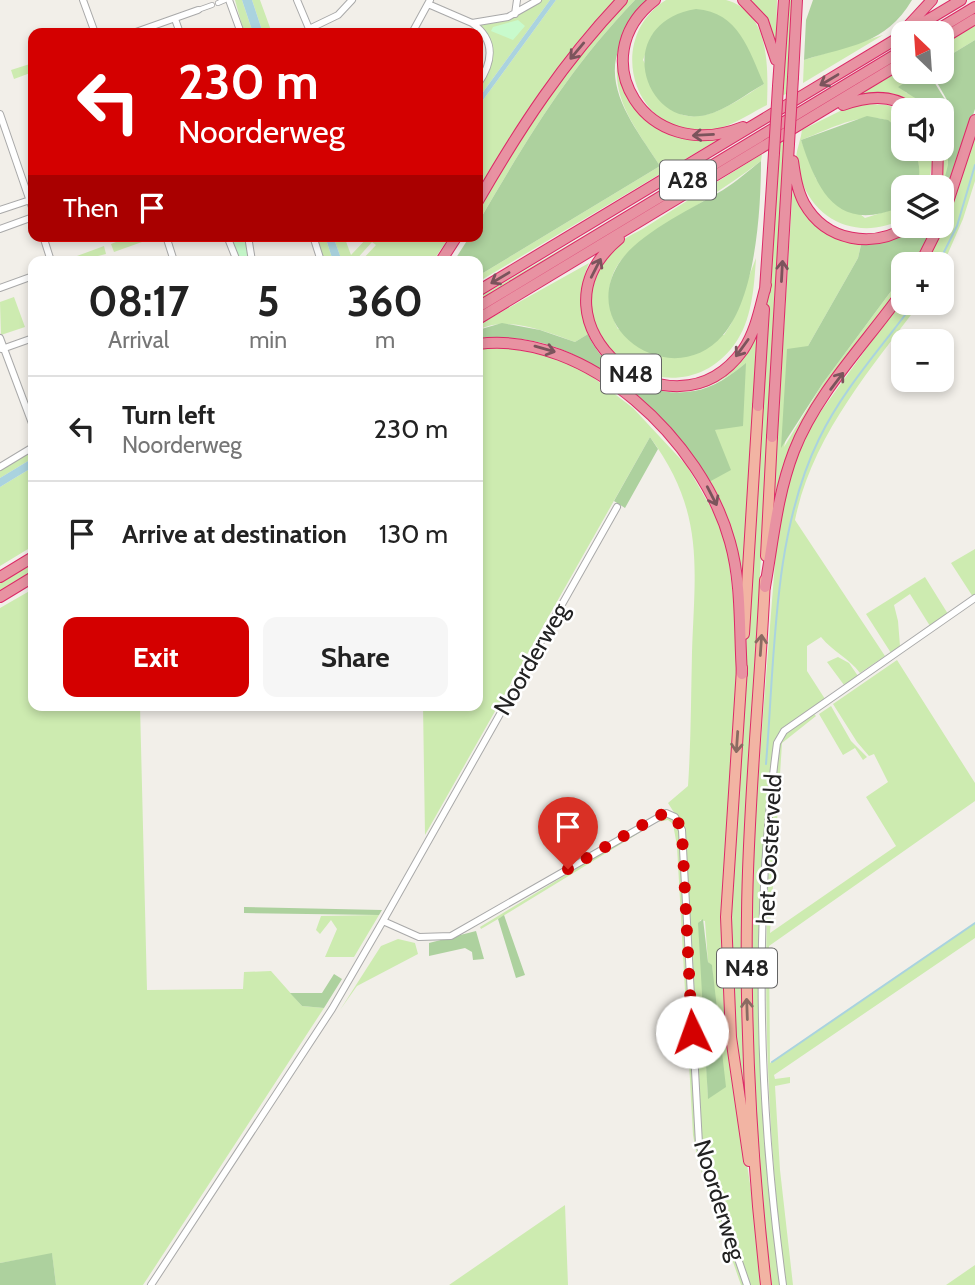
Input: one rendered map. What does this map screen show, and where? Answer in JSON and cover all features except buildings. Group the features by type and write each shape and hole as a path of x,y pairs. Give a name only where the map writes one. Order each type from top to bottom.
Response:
{"highway":[{"path":"483,193 538,101 574,53 622,0"},
{"name":"A28","path":"655,0 641,12 625,51 628,86 639,108 668,130 696,137 737,130 768,117"},
{"path":"743,0 754,10 769,33 779,80"},
{"path":"779,80 783,0"},
{"path":"797,0 789,144 799,191 805,204 821,224 845,237 865,240 891,235"},
{"name":"A28","path":"483,288 887,44 932,0"},
{"path":"926,21 961,0"},
{"path":"952,21 975,7"},
{"path":"954,32 975,19"},
{"path":"887,44 891,42"},
{"name":"A28","path":"483,304 891,62"},
{"path":"820,113 891,63"},
{"name":"N48","path":"766,1285 755,1187 733,1060 726,918 779,80"},
{"name":"A28","path":"483,316 820,113 857,100 879,97 891,99"},
{"path":"954,184 975,120"},
{"name":"N48","path":"755,1187 747,913 789,144"},
{"name":"N48","path":"645,218 605,253 596,265 587,296 589,321 596,339 605,353 629,374 659,385 678,386 694,383 722,370 742,351 750,338 766,285"},
{"name":"N48","path":"765,587 783,484 800,438 828,393 891,307"},
{"path":"483,344 533,346 579,362 627,395 684,453 715,500 730,542 736,575 742,674"},
{"path":"0,577 28,560"},
{"path":"0,597 28,580"}],"street":[{"path":"83,0 93,28"},
{"path":"158,28 227,0 239,28"},
{"path":"297,0 309,28"},
{"path":"315,28 338,15 352,0"},
{"path":"515,14 517,0"},
{"path":"472,23 515,14 538,0"},
{"path":"415,28 429,2 477,28"},
{"path":"175,19 178,28"},
{"path":"483,33 491,53 483,76"},
{"path":"0,114 4,137 28,195"},
{"path":"0,210 28,201"},
{"path":"0,229 28,219"},
{"path":"0,288 28,278"},
{"path":"0,338 28,414"},
{"path":"2,349 28,340"},
{"path":"0,467 28,450"},
{"name":"Noorderweg","path":"151,1285 331,1009 618,507"},
{"name":"het Oosterveld","path":"783,1285 771,1172 763,1014 767,866 777,743 784,731 975,598"},
{"name":"Noorderweg","path":"383,921 419,937 451,936 659,815 666,813 674,817 682,833 687,965 699,1144 747,1285"}],"green space":[{"path":"235,0 242,0 251,28 243,28"},
{"path":"252,0 260,0 270,28 261,28"},
{"path":"541,0 550,0 483,92 483,79 493,57 489,38 480,25 516,16"},
{"path":"556,0 617,0 542,92 483,182 483,100"},
{"path":"627,0 635,0 568,80 531,134 483,215 483,197 530,117 596,33"},
{"path":"635,0 649,0 620,46 615,62 615,78 625,109 660,166 483,273 483,256 457,256 466,242 483,242 483,215 549,107"},
{"path":"666,0 726,0 741,7 752,17 764,44 767,105 730,124 707,131 681,128 661,118 645,102 636,82 632,60 636,38 647,17","holes":["653,34 764,84 706,115 681,114 666,102 643,60"]},
{"path":"747,0 777,0 776,42"},
{"path":"786,0 792,0 786,94 779,97"},
{"path":"813,0 912,0 902,15 895,21 891,21 891,25 878,35 804,60 806,20"},
{"path":"696,9 723,17 732,25 747,47 764,84 713,113 684,115 666,107 653,92 646,73 645,53 653,34 669,18"},
{"path":"518,20 525,26 513,40 491,31 493,27"},
{"path":"975,24 975,40 954,53 954,37"},
{"path":"883,35 803,83 804,60"},
{"path":"975,40 975,109 954,175 945,175 948,161 954,161 954,98 946,98 938,84 954,84 954,53"},
{"path":"620,47 623,48 628,92 637,110 646,120 679,137 719,139 483,279 483,273 660,166 633,124 620,96 617,65"},
{"path":"28,65 28,74 14,79 11,70"},
{"path":"891,75 891,84 903,84 906,93 918,98 891,98 891,104 857,96"},
{"path":"903,84 935,84 944,98 916,98 898,87"},
{"path":"866,104 887,105 891,106 891,123 867,118 854,120 801,140 816,179 865,218 891,210 891,224 872,228 842,224 818,207 801,179 796,157 802,130 842,110"},
{"path":"867,116 888,120 891,122 891,161 917,161 919,175 891,175 891,210 861,215 846,211 823,191 801,140"},
{"path":"975,133 975,181 963,219 949,252 930,252 937,238 954,238 954,197"},
{"path":"784,141 751,737 751,1139 738,1086 730,921 776,146"},
{"path":"762,154 761,161 629,252 617,266 610,283 611,311 618,329 724,335 731,324 756,258 751,304 740,336 711,367 684,377 657,376 631,367 610,350 596,328 591,300 606,255 622,240"},
{"path":"761,161 758,227 750,276 734,319 723,335 702,352 679,358 655,355 635,345 619,329 610,308 610,284 622,259 642,239 728,187"},
{"path":"918,161 932,161 930,175 919,175"},
{"path":"942,161 948,161 946,175 942,175"},
{"path":"793,183 804,204 820,223 839,237 861,245 858,258 808,346 784,447 823,383 891,291 891,302 818,401 772,523"},
{"path":"659,192 483,299 483,295"},
{"path":"894,238 931,238 920,252 891,252 891,291 823,383 781,448 787,349 808,346 858,258 861,245"},
{"path":"116,242 142,242 114,252 111,244"},
{"path":"231,242 246,242 249,256 237,256"},
{"path":"317,242 327,242 331,256 321,256"},
{"path":"335,242 346,242 351,255 363,242 372,242 359,256 340,256"},
{"path":"372,242 446,242 436,256 366,256 376,245"},
{"path":"104,246 106,254 98,256 77,256"},
{"path":"589,263 581,298 588,334 575,342 514,325 502,324 483,328 483,322"},
{"path":"14,297 25,327 1,335 0,302"},
{"path":"891,315 911,315 900,329 891,329 891,342 829,432 803,489 795,520 885,656 860,673 821,637 807,646 807,671 825,699 781,731 775,741 767,836 762,1047 781,1285 770,1285 752,1077 751,869 778,524 795,460 811,425"},
{"path":"502,323 540,330 575,342 588,334 595,348 617,371 646,387 662,391 694,391 708,387 746,363 743,426 715,430 731,470 709,482 637,401 611,378 584,360 553,346 518,338 483,338 483,329"},
{"path":"757,327 744,603 733,538 709,482 715,430 723,428 745,364 707,387 686,391 664,389 695,384 707,378 727,361"},
{"path":"505,347 561,359 586,372 633,408 687,466 714,513 727,546 736,623 736,676 722,961 735,1089 762,1285 748,1285 701,1146 682,825 668,803 688,786 695,566 693,540 680,490 668,464 650,437 425,835 423,711 483,711 483,348","holes":["700,920 705,921 708,962 712,966 713,979 708,1098"]},
{"path":"650,437 658,449 625,508 614,501"},
{"path":"28,453 28,461 0,478 0,470"},
{"path":"28,470 28,549 0,566 0,487"},
{"path":"975,549 975,595 973,597 951,563"},
{"path":"28,567 28,576 0,593 0,583"},
{"path":"925,577 948,614 930,626 910,594 894,605 900,646 891,653 866,614"},
{"path":"28,592 28,711 140,711 147,990 243,989 244,972 271,971 302,1006 324,1008 143,1285 56,1285 52,1254 0,1263 0,608"},
{"path":"838,657 849,663 858,676 844,685 827,662"},
{"path":"897,660 975,783 975,801 769,946 770,1063 975,923 975,938 774,1075 775,1079 790,1077 790,1083 775,1086 780,1170 793,1285 785,1285 772,1149 766,1014 768,879 778,743 782,736 814,714 816,716 782,743 770,933 896,846 866,797 888,782 874,754 869,756 857,742 833,704"},
{"path":"831,706 851,741 867,757 863,760 855,748 843,755 819,714"},
{"path":"669,817 679,828 697,1144 745,1285 741,1285 698,1162 693,1135 677,846 673,824 668,820 657,822 498,919 481,929 480,927 658,819"},
{"path":"244,907 382,910 379,915 244,913"},
{"path":"379,915 354,957 325,957 337,929 331,920 320,934 316,930 321,916"},
{"path":"504,915 525,975 516,978 498,919"},
{"path":"703,919 708,962 712,965 726,1087 708,1099 698,923"},
{"path":"476,931 484,959 473,960 472,952 465,948 429,956 429,943"},
{"path":"398,939 415,943 418,954 357,986 340,1010 381,946"},
{"path":"334,974 342,979 324,1008 302,1006 290,993 322,993"},
{"path":"565,1205 568,1285 449,1285"},
{"path":"52,1253 56,1285 0,1285 0,1263"},
{"path":"975,1265 975,1285 946,1285"}],"water":[{"path":"242,0 252,0 261,28 251,28"},
{"path":"550,0 556,0 483,100 483,92"},
{"path":"327,242 335,242 340,256 331,256"},
{"path":"28,461 28,470 0,487 0,478"}],"waterway":[{"path":"944,252 957,226 975,165"},
{"path":"766,764 778,598 792,516 804,476 819,439 839,403 905,315"},
{"path":"772,1062 975,923"}],"route":[{"path":"568,869 659,815 666,813 676,819 682,833 692,1032"}]}
